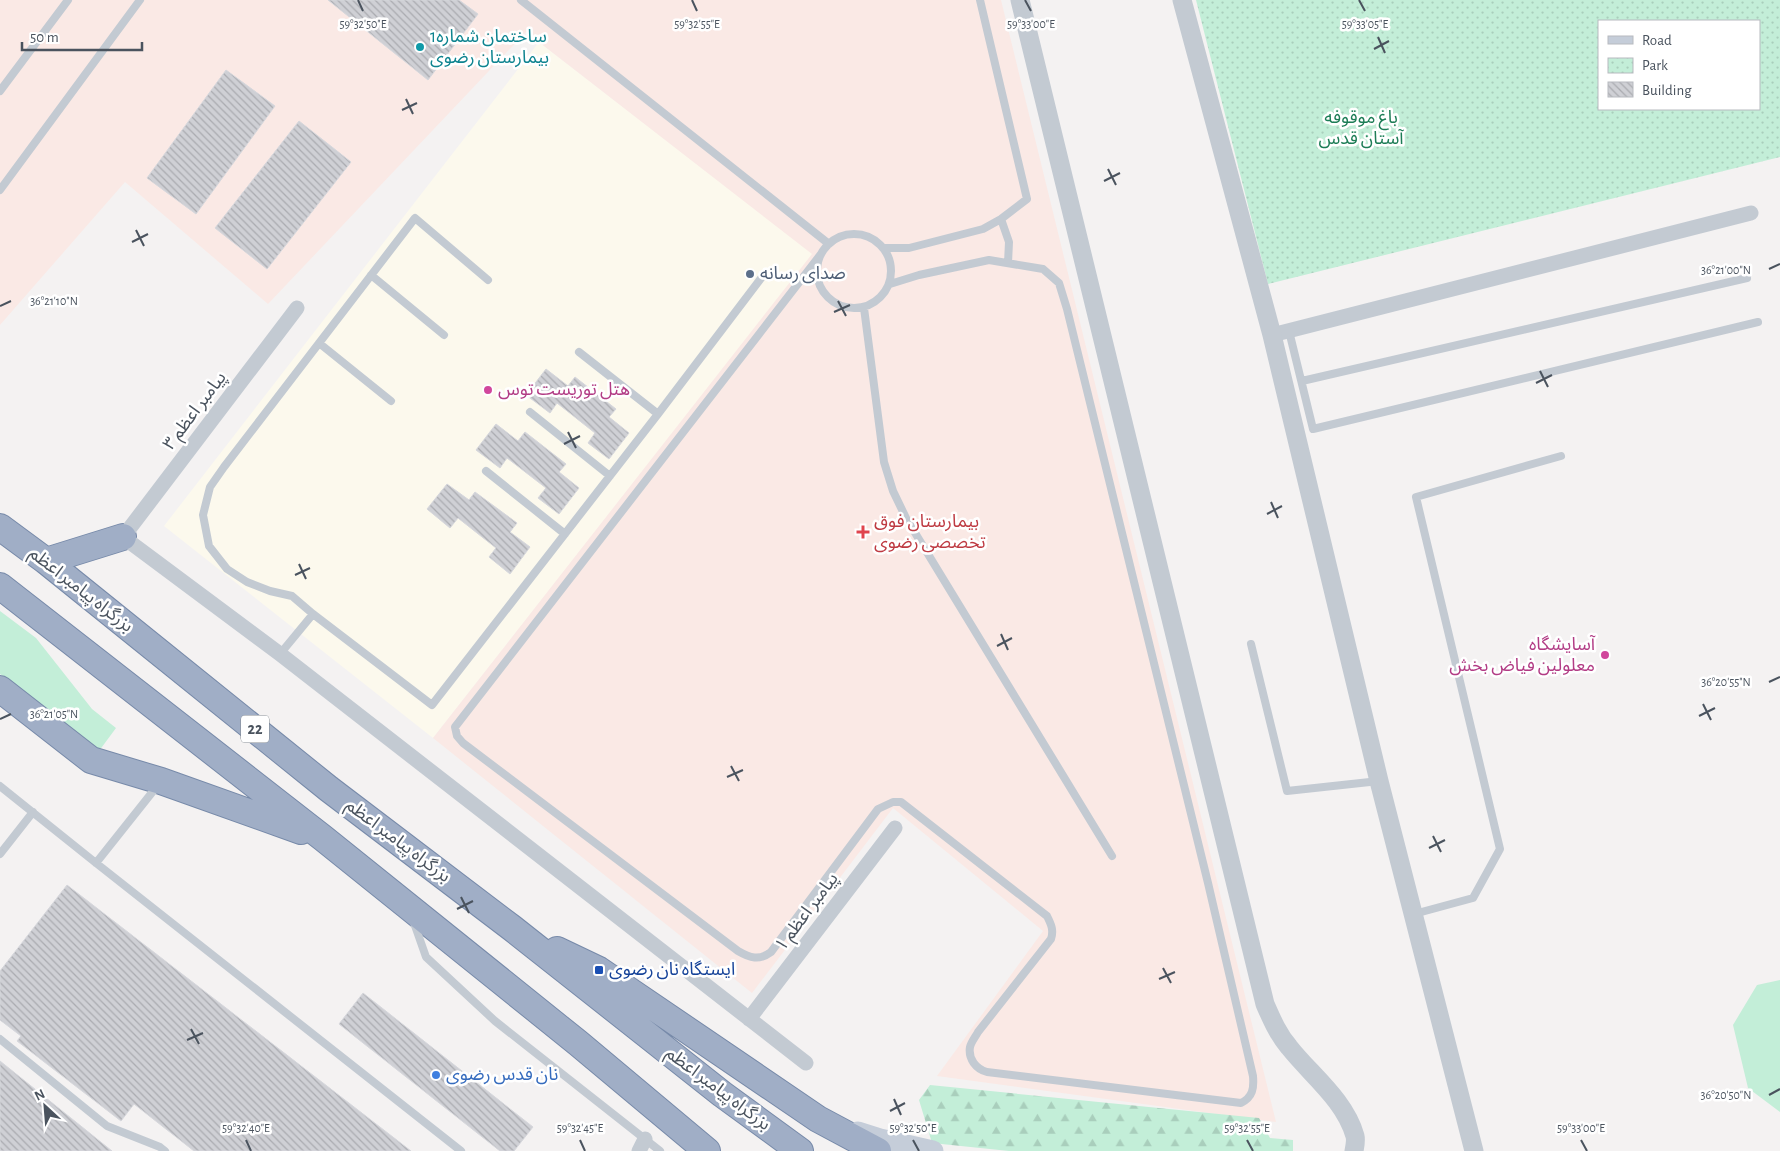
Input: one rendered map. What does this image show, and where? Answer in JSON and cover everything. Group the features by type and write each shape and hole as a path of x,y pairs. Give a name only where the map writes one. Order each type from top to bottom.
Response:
{"highway":[{"name":"بزرگراه پیامبر اعظم","path":"0,527 54,568 329,789 512,928 722,1094 800,1151"},
{"path":"54,568 95,555 129,541"},
{"name":"22","path":"0,586 408,906 578,1043 700,1147"},
{"path":"0,689 90,760 161,781 323,838"},
{"path":"512,928 599,970 818,1119 878,1151"}],"main road":[{"path":"818,1119 880,1139 933,1151"}],"street":[{"path":"1182,0 1280,333 1379,781 1472,1147"},
{"path":"1021,1 1265,1004 1276,1029 1290,1049 1317,1078 1344,1112 1359,1146"},
{"path":"1280,333 1751,213"},
{"name":"پیامبر اعظم ۳","path":"129,541 297,308"},
{"path":"129,541 280,654 806,1063"},
{"name":"پیامبر اعظم ۱","path":"749,1019 895,828"}],"lane":[{"path":"0,91 68,0"},
{"path":"0,190 140,0"},
{"path":"521,0 829,244"},
{"path":"884,248 909,248 983,229 1001,219 1027,199 980,0"},
{"path":"488,280 415,218 210,487 203,515 209,546 227,569 247,582 270,591 292,596 432,705 762,277"},
{"path":"1001,219 1009,242 1008,263"},
{"path":"821,254 818,278 822,290 829,299 840,306 864,308 875,303 890,284 892,271 890,259 884,248 874,240 869,237 851,234 829,244 821,254 455,727 457,736 463,743 748,957 757,958 766,956 771,952 878,809 893,802 901,802 1047,916 1052,926 1052,939 978,1032 970,1047 973,1063 980,1070 997,1074 1241,1103 1248,1100 1254,1090 1251,1066 1204,864 1059,283 1043,269 990,260 919,275 890,284"},
{"path":"371,275 444,335"},
{"path":"1302,381 1748,278"},
{"path":"864,308 884,462 893,491 906,518 1112,856"},
{"path":"1280,333 1302,381 1313,429 1758,322"},
{"path":"319,343 391,402"},
{"path":"579,352 658,414"},
{"path":"530,412 610,476"},
{"path":"1414,914 1473,898 1500,850 1416,497 1561,456"},
{"path":"486,471 564,534"},
{"path":"280,654 313,614"},
{"path":"1251,644 1287,791 1379,781"},
{"path":"96,863 161,781"},
{"path":"0,786 461,1151"},
{"path":"0,854 33,812"},
{"path":"408,906 426,957 495,1021 642,1145 660,1151"},
{"path":"0,1039 107,1126 160,1147 165,1151"}],"shaded area":[{"name":"بیمارستان فوق تخصصی رضوی","path":"0,0 1001,0 1276,1122 937,1076 1043,931 893,808 752,993 433,738 812,254 526,32 268,304 125,182 0,325"},
{"name":"هتل توریست توس","path":"539,42 813,254 433,738 164,526"}],"green space":[{"name":"باغ موقوفه آستان قدس","path":"1196,0 1780,0 1780,157 1268,284"},
{"path":"0,611 36,638 92,709 116,728 99,751 0,674"},
{"path":"1780,980 1780,1112 1748,1088 1733,1025 1757,985"},
{"path":"930,1085 1259,1118 1270,1138 1293,1140 1293,1151 1009,1151 932,1143 919,1100"}],"building":[{"name":"ساختمان شماره1 بیمارستان رضوی","path":"328,0 459,0 478,14 428,80"},
{"path":"226,70 275,106 196,214 147,178"},
{"path":"299,121 351,162 267,269 215,228"},
{"path":"546,369 568,386 575,377 616,409 609,417 629,433 609,459 588,443 595,433 557,403 550,413 526,395"},
{"path":"496,424 518,441 525,432 566,464 559,472 579,488 559,514 538,498 546,488 507,458 500,468 476,450"},
{"path":"447,484 469,500 475,492 517,523 510,532 530,547 510,574 489,557 496,548 458,518 450,528 427,509"},
{"path":"67,885 411,1151 194,1151 134,1104 121,1121 17,1041 21,1036 0,1020 0,971"},
{"name":"نان قدس رضوی","path":"363,993 533,1127 514,1151 500,1151 339,1024"},
{"path":"0,1061 112,1151 0,1151"}],"place":[{"name":"ساختمان شماره1 بیمارستان رضوی","path":"420,47"},
{"name":"صدای رسانه","path":"750,274"},
{"name":"هتل توریست توس","path":"488,390"},
{"name":"بیمارستان فوق تخصصی رضوی","path":"863,532"},
{"name":"آسایشگاه معلولین فیاض بخش","path":"1605,655"},
{"name":"ایستگاه نان رضوی","path":"599,970"},
{"name":"نان قدس رضوی","path":"436,1075"}]}
